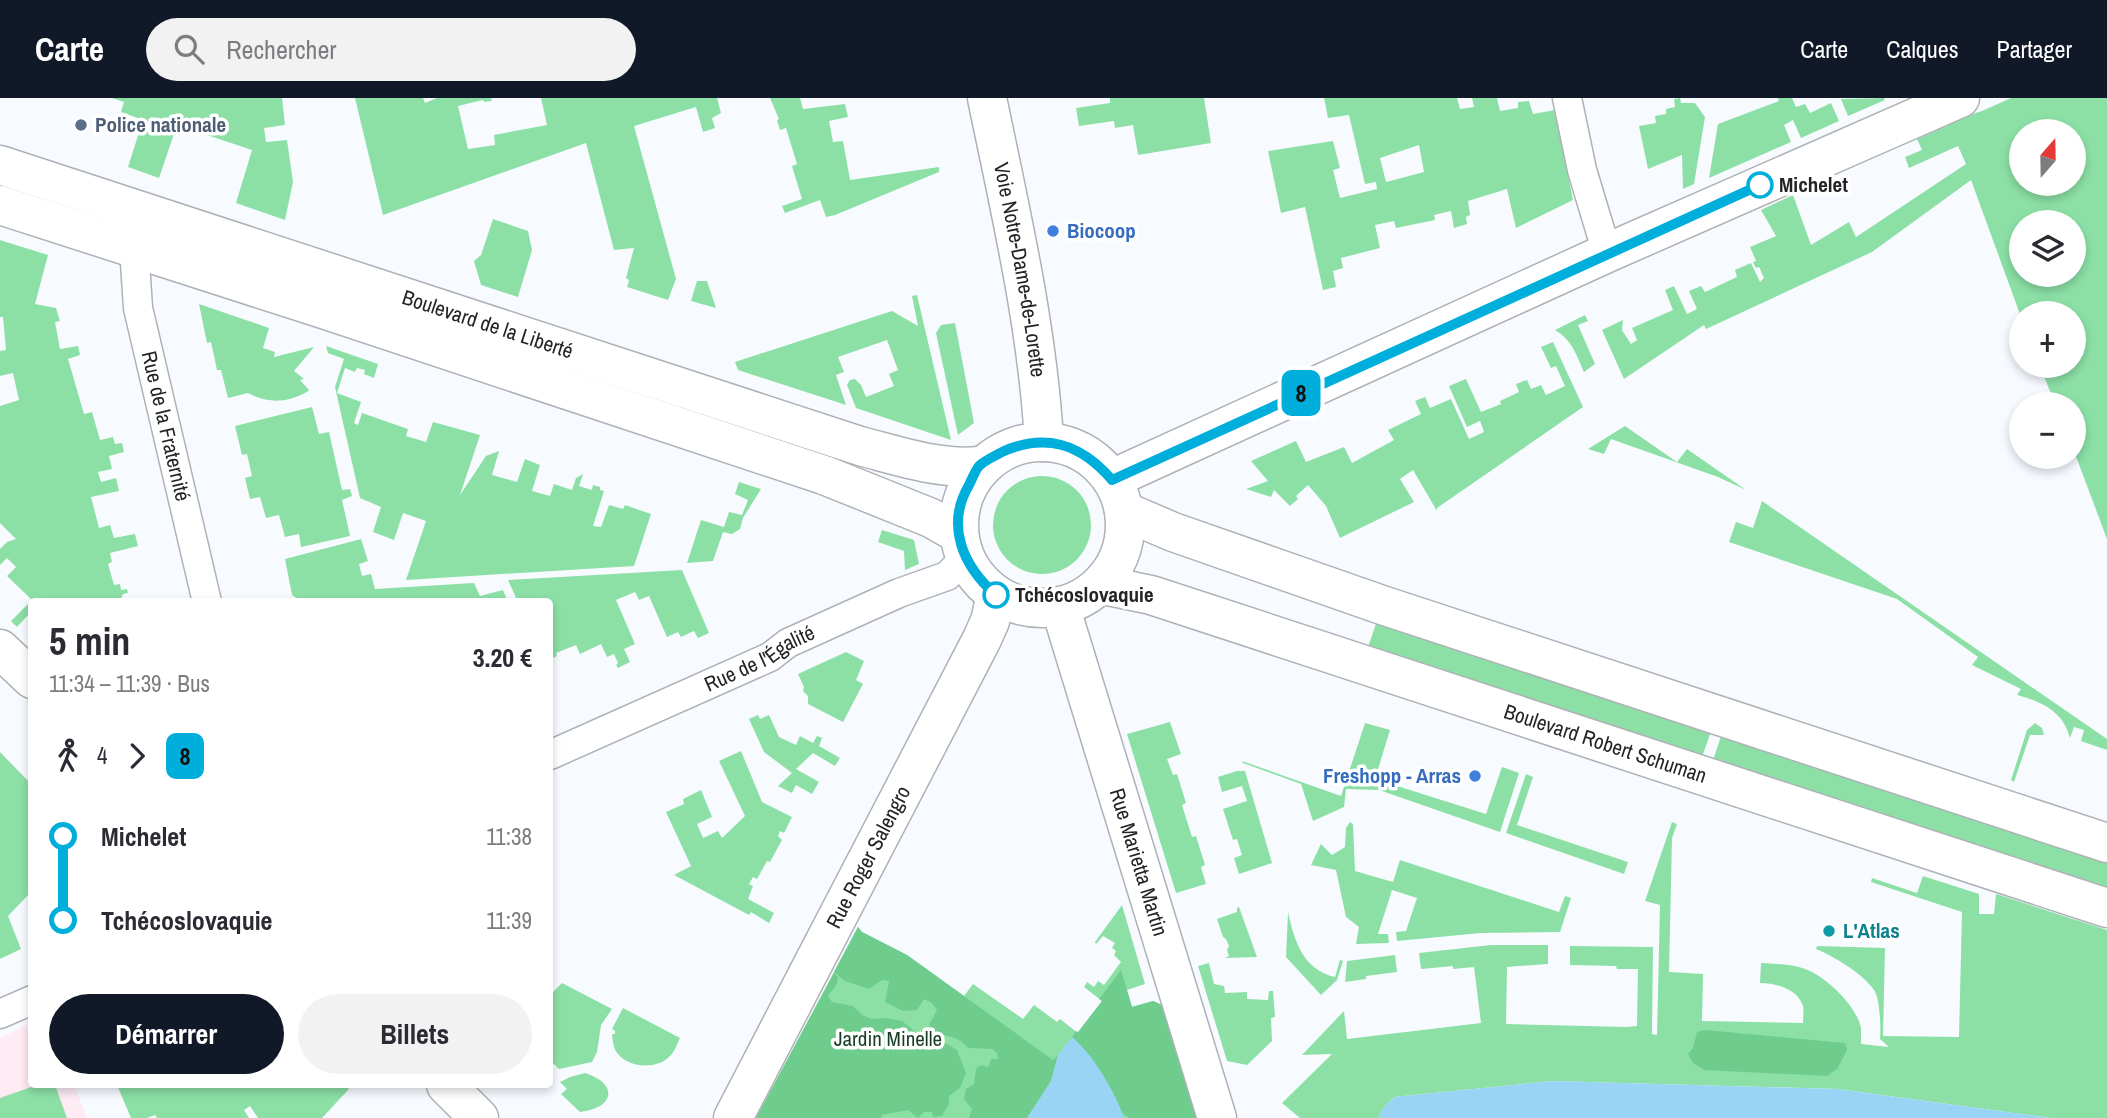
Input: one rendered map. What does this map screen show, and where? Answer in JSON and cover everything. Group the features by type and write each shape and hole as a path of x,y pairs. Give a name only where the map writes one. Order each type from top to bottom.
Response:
{"main road":[{"name":"Voie Notre-Dame-de-Lorette","path":"987,98 1030,323 1041,395 1044,442"},
{"path":"1118,495 1607,253 1960,98"},
{"name":"Boulevard de la Liberté","path":"0,165 860,446 924,463 961,468 979,466"},
{"name":"Boulevard de la Liberté","path":"0,205 824,475 919,513 962,546"},
{"path":"1044,442 1062,444 1080,451 1098,463 1118,495 1126,526 1121,552 1102,585 1082,598 1060,606 1038,608 1016,604 996,595 978,579 962,546 959,512 965,491 979,466 1018,445 1044,442"},
{"path":"1118,495 1173,532 1382,605 2107,843"},
{"name":"Boulevard Robert Schuman","path":"1102,585 1150,595 2107,908"},
{"name":"Rue Roger Salengro","path":"733,1118 982,639 990,621 996,595"},
{"name":"Rue Marietta Martin","path":"1060,606 1217,1118"},
{"path":"0,649 28,675"},
{"path":"449,1088 479,1118"}],"street":[{"path":"1567,98 1582,170 1607,253"},
{"name":"Rue de la Fraternité","path":"146,213 137,250 134,278 138,308 206,598"},
{"name":"Rue de l'Égalité","path":"553,754 770,657 788,643 899,593 947,576 962,546"},
{"path":"0,1014 28,1002"}],"shaded area":[{"path":"28,1024 28,1088 75,1088 87,1118 0,1118 0,1038"}],"green space":[{"path":"112,98 282,98 285,125 264,128 266,142 287,140 293,182 285,220 236,203 252,150 177,125 159,178 128,167 143,120 121,112 124,102"},
{"path":"355,98 423,98 425,103 437,98 491,98 492,101 483,100 458,106 468,149 495,145 494,135 547,125 541,98 717,98 721,113 712,118 715,128 703,132 696,107 634,126 676,279 668,300 627,287 629,280 626,278 634,248 614,250 586,143 383,215"},
{"path":"770,98 800,98 803,109 845,104 848,117 829,121 833,142 843,141 850,180 939,167 939,172 835,215 826,217 820,200 785,213 782,206 802,199 792,166 797,164 786,128 780,130 779,119"},
{"path":"1110,98 1204,98 1211,143 1138,155 1133,125 1115,128 1114,121 1079,126 1076,108 1110,103"},
{"path":"1324,98 1457,98 1460,109 1474,107 1472,98 1497,98 1500,111 1518,108 1518,102 1529,101 1533,114 1555,110 1573,200 1516,228 1507,189 1468,201 1470,215 1466,217 1467,224 1454,228 1451,211 1434,215 1435,220 1396,228 1394,221 1375,225 1380,248 1341,258 1343,268 1333,271 1336,287 1323,290 1305,207 1281,213 1268,151 1333,141 1340,168 1333,170 1340,198 1377,189 1376,182 1365,184 1349,115 1328,118","holes":["1419,145 1424,172 1386,182 1380,158"]},
{"path":"1680,98 1681,103 1695,103 1705,117 1694,184 1683,189 1682,155 1648,169 1639,126 1656,123 1655,116 1666,114 1666,109 1675,107 1674,99"},
{"path":"1778,98 1792,98 1796,107 1805,104 1810,113 1831,103 1839,121 1801,138 1793,120 1784,125 1791,142 1709,178 1718,124 1779,101"},
{"path":"2011,98 2107,98 2107,539 2081,469 2086,469 2086,392 2050,392 2045,378 2086,378 2086,301 2015,301 2010,287 2086,287 2086,210 2009,210 2009,284 1971,180 1872,252 1706,329 1704,325 1624,379 1602,330 1623,320 1622,330 1631,344 1637,340 1632,328 1673,310 1665,290 1674,286 1687,314 1697,309 1689,291 1701,286 1705,292 1737,277 1735,270 1751,263 1760,282 1764,278 1759,267 1756,268 1753,262 1756,261 1750,247 1776,236 1761,210 1793,195 1811,245 1849,222 1856,237 1966,164 1958,146 1909,168 1905,157 1922,150 1917,139 1949,125 1947,122"},
{"path":"1841,99 1885,100 1848,116"},
{"path":"493,219 528,231 532,250 518,297 481,285 474,261 481,255"},
{"path":"0,240 48,255 35,304 56,308 60,321 55,322 60,349 78,346 80,355 68,359 84,414 92,412 100,440 113,437 115,444 122,443 124,452 109,456 112,469 98,472 101,482 116,478 119,491 91,497 99,528 110,525 114,538 135,534 138,546 110,553 112,562 108,564 114,585 120,584 121,590 127,589 128,593 123,594 122,598 30,598 7,576 16,567 7,558 0,565 0,549 7,542 16,539 0,523 0,406 19,400 13,373 0,376 0,351 6,350 3,317 0,317"},
{"path":"697,281 707,281 716,308 691,301"},
{"path":"917,295 951,440 856,408 847,385 850,380 855,379 861,385 866,397 894,386 889,374 898,370 887,340 838,357 844,372 836,375 846,405 738,370 735,362 892,311 918,326 912,296"},
{"path":"199,304 269,328 263,348 275,352 274,357 314,347 294,371 304,379 300,380 309,390 285,400 263,399 248,393 228,398 221,370 217,370 211,342 207,343"},
{"path":"1585,315 1588,321 1578,325 1595,364 1584,372 1570,343 1555,330"},
{"path":"955,323 974,423 958,435 936,333 941,325"},
{"path":"1553,342 1583,407 1437,508 1437,511 1413,470 1400,479 1414,502 1340,538 1326,506 1308,485 1290,506 1274,490 1271,497 1246,489 1268,481 1251,461 1296,441 1306,462 1344,447 1352,463 1394,440 1388,430 1421,414 1415,401 1425,397 1430,408 1451,399 1469,439 1484,432 1480,421 1467,427 1449,386 1466,379 1481,412 1501,404 1500,401 1519,392 1516,384 1527,380 1531,389 1541,385 1546,395 1565,386 1556,366 1551,368 1541,347"},
{"path":"326,346 378,364 374,378 364,374 365,370 357,368 355,372 345,368 337,393 361,402 354,423 358,425 362,413 408,429 406,436 426,442 433,422 480,435 460,495 486,456 499,451 492,475 517,482 525,459 540,465 532,491 550,496 554,484 572,490 576,478 583,474 579,486 592,490 593,485 600,487 600,490 604,491 593,526 601,527 609,505 623,509 625,505 651,514 634,566 406,580 426,521 403,513 394,540 373,532 381,507 360,498 335,387 344,359 328,353"},
{"path":"312,407 319,434 329,432 342,490 350,489 352,496 342,500 350,536 301,547 299,534 285,537 279,515 266,518 260,497 250,499 245,478 252,476 247,454 242,455 235,426"},
{"path":"1625,426 1677,462 1687,449 1746,490 1718,477 1611,439 1604,454 1588,449"},
{"path":"1042,476 1061,479 1077,490 1088,506 1091,525 1088,544 1077,560 1061,571 1042,574 1023,571 1007,560 996,544 993,525 996,506 1007,490 1023,479"},
{"path":"739,482 761,489 743,518 740,529 732,534 723,532 713,561 687,563 701,520 724,527 729,512 742,515 748,500 735,494"},
{"path":"1762,501 2107,739 2107,750 2081,741 2084,730 2074,727 2070,738 2057,714 2035,701 2017,695 2021,689 1972,665 1978,657 1897,599 1729,542 1736,522 1753,528"},
{"path":"882,530 914,540 919,564 905,570 904,551 878,542"},
{"path":"361,539 368,561 359,564 362,576 371,574 375,589 474,583 480,596 503,590 506,598 296,598 292,595 285,559"},
{"path":"682,570 709,633 698,638 694,631 681,637 678,632 667,637 649,596 639,600 635,592 616,600 635,644 624,649 630,662 618,668 614,654 607,657 601,644 580,654 576,645 556,653 557,656 553,658 553,598 516,598 508,580"},
{"path":"28,604 28,615 17,627 11,621"},
{"path":"1379,615 1713,726 1702,757 1366,653"},
{"path":"846,652 864,661 856,680 863,684 843,722 808,704 808,696 803,691 798,674"},
{"path":"758,715 760,719 769,715 779,737 796,745 800,736 813,743 817,736 822,738 819,746 840,758 835,766 813,753 796,769 819,782 812,794 796,785 792,793 778,786 792,773 764,752 749,719"},
{"path":"1170,722 1181,754 1167,759 1173,775 1177,774 1186,803 1182,805 1192,837 1196,836 1205,865 1201,867 1206,884 1176,893 1127,734"},
{"path":"1365,723 1390,730 1375,779 1486,814 1502,767 1519,773 1500,832 1379,790 1346,789 1344,807 1313,821 1301,784 1242,761 1341,796"},
{"path":"2035,723 2042,728 2044,735 2030,735 2014,782 2011,780 2027,730"},
{"path":"1721,736 2107,855 2107,897 1711,767"},
{"path":"741,751 762,802 792,817 784,833 780,831 778,836 782,840 770,862 767,861 757,879 753,877 749,884 753,886 748,899 774,913 769,923 674,875 691,866 666,812 684,804 683,799 701,790 712,817 697,824 703,838 718,831 722,838 745,816 719,761"},
{"path":"0,752 28,781 28,895 8,916 21,949 0,959"},
{"path":"1245,771 1272,863 1239,874 1234,858 1242,855 1237,839 1233,840 1223,809 1247,801 1242,786 1222,792 1218,777"},
{"path":"1526,774 1533,777 1517,825 1628,862 1624,874 1506,833"},
{"path":"1350,822 1353,824 1355,871 1393,882 1400,860 1559,912 1565,896 1571,898 1560,932 1481,933 1397,941 1396,932 1406,931 1417,898 1392,890 1378,934 1388,934 1389,943 1356,944 1359,927 1346,917 1336,870 1311,865 1321,844 1332,855 1345,847 1346,828"},
{"path":"1672,822 1677,824 1672,838 1669,972 1703,974 1702,1021 1803,1023 1803,1006 1796,995 1773,984 1760,983 1761,963 1786,965 1810,971 1841,995 1858,1020 1861,1044 1889,1047 1880,1039 1879,1006 1874,990 1848,966 1816,949 1817,946 1885,948 1883,1036 1959,1037 1962,912 1871,882 1872,878 1917,893 1923,876 1979,894 1979,914 1994,914 1996,894 2107,930 2107,1118 2051,1118 1837,1089 1552,1081 1394,1097 1382,1110 1379,1118 1300,1118 1282,1103 1332,1054 1302,1055 1344,1011 1347,1039 1481,1023 1474,967 1421,969 1419,953 1491,945 1548,945 1548,964 1507,967 1506,1024 1627,1027 1637,1026 1638,969 1570,965 1570,946 1653,947 1652,1034 1657,1035 1660,905 1645,901"},
{"name":"Jardin Minelle","path":"1122,905 1145,984 1127,990 1132,1007 1153,1001 1162,1005 1199,1118 756,1118 858,927 862,932 907,955 964,996 973,984 1023,1019 1034,1005 1057,1022 1060,1019 1078,1033 1102,1001 1084,987 1087,982 1094,987 1098,981 1104,985 1121,962 1114,955 1116,951 1112,948 1115,943 1103,936 1096,944 1095,942"},
{"path":"1239,907 1257,957 1225,958 1229,956 1229,946 1217,919 1237,912"},
{"path":"1288,912 1297,943 1315,968 1335,977 1340,960 1343,961 1337,980 1321,995 1286,957"},
{"path":"858,927 862,932 907,955 1053,1060 1058,1055 1051,1081 1027,1118 969,1118 972,1109 964,1099 966,1089 974,1084 976,1069 981,1065 988,1067 991,1059 998,1059 997,1053 992,1049 968,1048 958,1039 934,1030 929,1025 937,1010 932,1003 924,999 917,1010 903,1011 885,1002 889,981 882,980 869,989 845,981 834,972"},
{"path":"1395,955 1397,972 1345,982 1347,961"},
{"path":"1209,963 1214,984 1224,986 1225,993 1247,992 1247,999 1268,1000 1269,991 1273,991 1275,1017 1271,1018 1272,1041 1247,1065 1227,1061 1198,966"},
{"path":"1121,970 1132,1007 1153,1001 1162,1005 1199,1118 1129,1118 1122,1113 1091,1057 1072,1037 1102,1001 1099,999"},
{"path":"834,973 838,977 837,984 828,996 832,1002 853,1006 862,1015 872,1019 902,1021 913,1030 919,1044 938,1038 957,1050 966,1073 960,1088 949,1096 949,1104 942,1116 933,1117 932,1112 924,1112 918,1118 908,1110 882,1115 881,1118 756,1118"},
{"path":"562,983 612,1009 601,1025 597,1052 592,1062 559,1069 553,1063 553,992"},
{"path":"623,1008 680,1038 671,1055 658,1064 636,1065 619,1055 612,1034 615,1034 615,1031 612,1029"},
{"path":"1705,1030 1845,1043 1847,1050 1837,1069 1827,1076 1704,1070 1693,1063 1688,1054 1693,1048 1697,1032"},
{"path":"585,1073 603,1083 608,1095 601,1106 580,1112 561,1094 567,1089 560,1082"},
{"path":"28,1088 56,1088 67,1118 0,1118 0,1098"},
{"path":"118,1088 349,1089 322,1118 258,1118 250,1106 244,1110 249,1118 157,1118 155,1115 131,1118"}],"water":[{"path":"1072,1037 1088,1053 1102,1074 1124,1118 1027,1118 1051,1081 1058,1055"},
{"path":"1552,1081 1837,1089 2051,1118 1379,1118 1382,1110 1394,1097"}],"bus line":[{"name":"8","path":"996,595 978,579 965,558 959,534 959,512 965,491 979,466 995,456 1018,445 1044,442 1062,444 1080,451 1098,463 1112,480 1175,449 1760,185"}],"place":[{"name":"Police nationale","path":"81,125"},
{"name":"Michelet","path":"1760,185"},
{"name":"Biocoop","path":"1053,231"},
{"name":"Tchécoslovaquie","path":"996,595"},
{"name":"Freshopp - Arras","path":"1475,776"},
{"name":"L'Atlas","path":"1829,931"}]}
